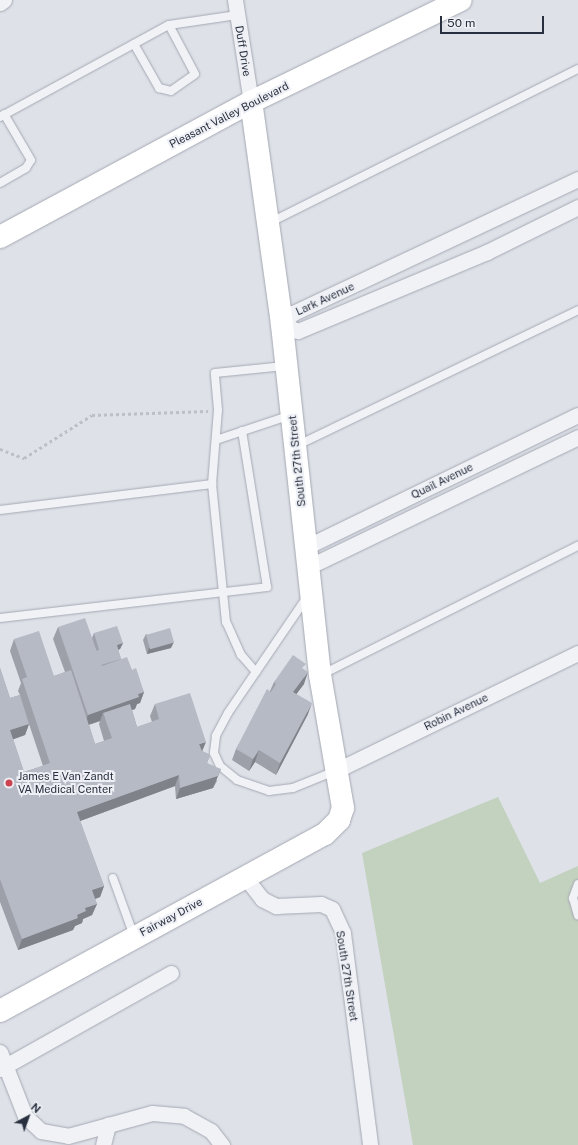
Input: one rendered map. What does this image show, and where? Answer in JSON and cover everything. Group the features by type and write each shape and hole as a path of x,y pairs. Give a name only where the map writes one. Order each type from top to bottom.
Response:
{"street":[{"path":"0,3 4,0"},
{"name":"Duff Drive","path":"235,0 251,102"},
{"name":"Pleasant Valley Boulevard","path":"0,237 251,102 461,0"},
{"name":"South 27th Street","path":"251,102 282,324 320,675 334,771 343,808 339,820"},
{"name":"Lark Avenue","path":"578,179 293,313 282,324 298,331 487,252 578,207"},
{"name":"Quail Avenue","path":"307,557 578,415"},
{"name":"Quail Avenue","path":"307,557 578,437"},
{"name":"Robin Avenue","path":"334,771 578,653"},
{"name":"Fairway Drive","path":"0,1011 134,936 325,834 339,820"},
{"name":"South 27th Street","path":"245,877 262,899 276,906 321,904 332,910 343,933 370,1145"},
{"path":"171,973 1,1062 25,1116 41,1131 68,1136 152,1113 184,1116 211,1130 222,1145"},
{"path":"103,1145 108,1125"}],"lane":[{"path":"0,182 26,168 31,160 2,115 169,25 237,15"},
{"path":"134,44 159,88 171,91 195,74 169,25"},
{"path":"268,223 578,69"},
{"path":"295,447 578,310"},
{"path":"256,672 241,655 228,627 223,593 212,484 218,410 215,373 286,366"},
{"path":"216,440 292,415"},
{"path":"0,618 267,587 242,431"},
{"path":"0,510 212,484"},
{"path":"320,675 578,546"},
{"path":"310,592 256,672 216,736 214,753 220,766 248,786 269,791 293,788 334,771"},
{"path":"113,878 134,936"},
{"path":"578,884 573,898 578,915"}],"path":[{"path":"0,449 24,458 92,415 218,410"}],"green space":[{"path":"498,797 540,883 578,866 578,1145 413,1145 362,853"}],"building":[{"path":"85,618 102,666 127,657 132,670 136,668 144,692 138,694 139,697 88,715 58,627"},
{"path":"117,626 123,643 117,645 121,659 101,665 96,651 99,650 94,633"},
{"path":"170,628 174,642 150,649 146,635"},
{"path":"39,631 54,676 71,670 95,744 112,738 103,713 130,704 137,727 159,719 155,704 190,693 206,742 199,744 202,751 210,755 207,763 221,769 218,776 180,788 179,775 77,812 104,886 92,890 97,904 85,908 86,911 77,915 78,918 22,939 0,879 0,668 10,698 20,695 29,724 10,730 24,772 50,763 22,679 27,677 14,639"},
{"path":"293,655 306,664 302,668 308,672 293,692 312,703 280,763 259,750 253,759 236,749 267,689 271,692 276,684 274,682"}],"place":[{"name":"James E Van Zandt VA Medical Center","path":"9,783"}]}
